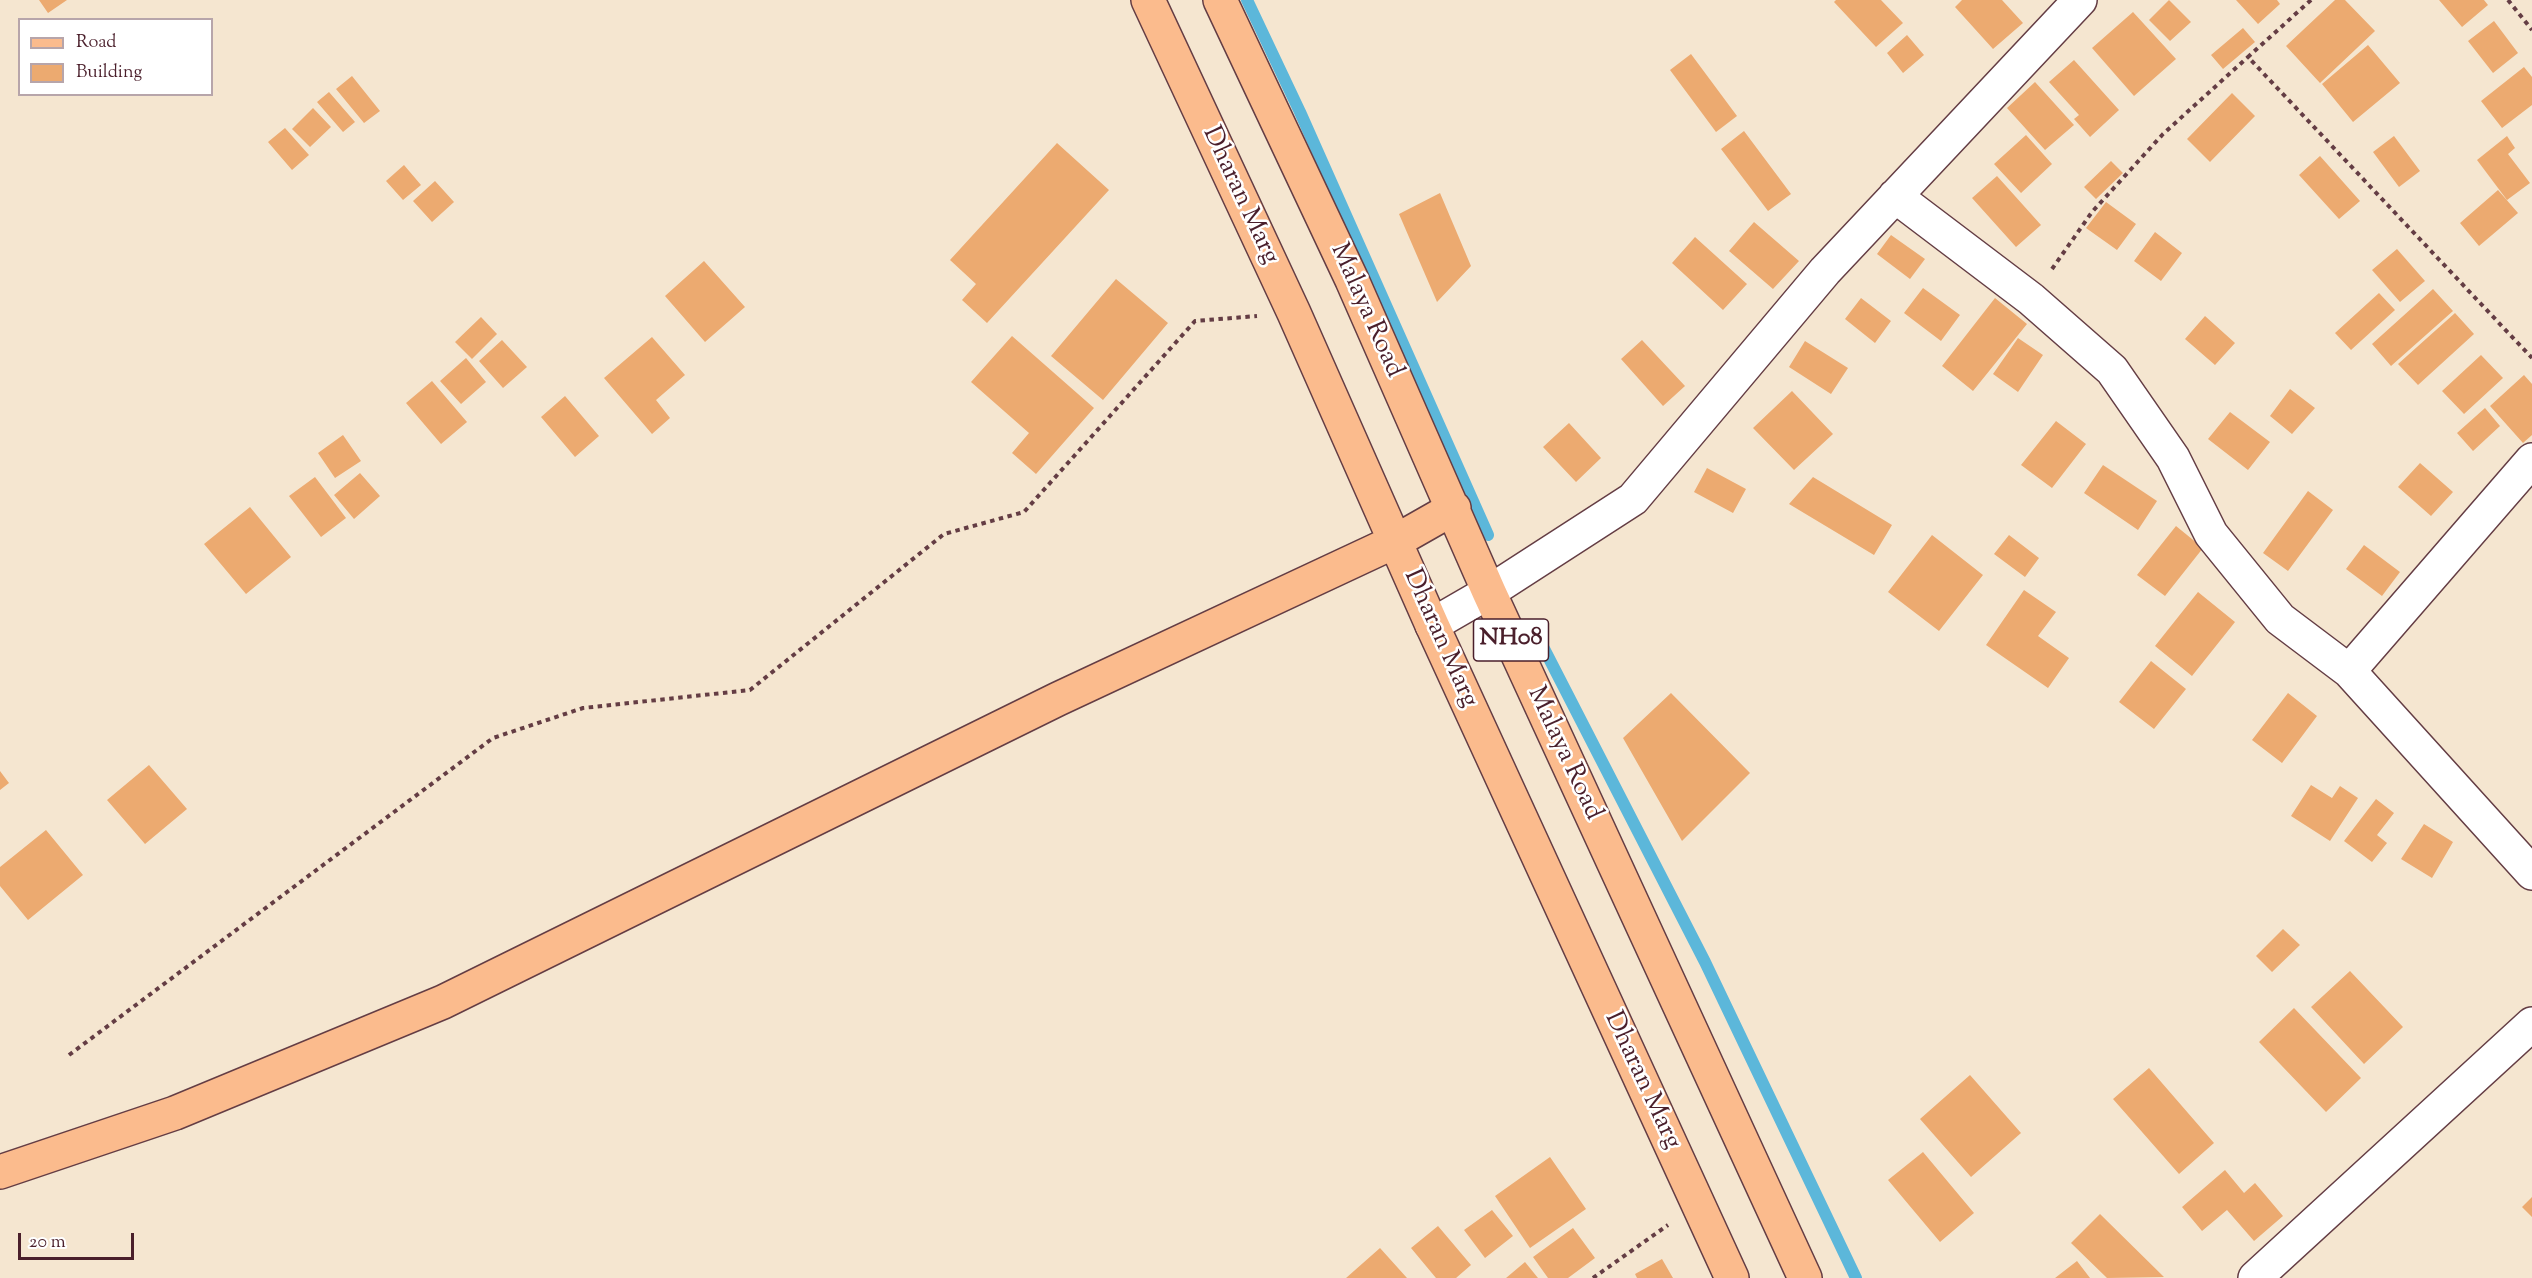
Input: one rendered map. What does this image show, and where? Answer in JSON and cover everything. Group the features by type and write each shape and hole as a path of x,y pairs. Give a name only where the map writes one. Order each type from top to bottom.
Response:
{"main road":[{"name":"Dharan Marg","path":"1148,0 1294,313 1432,625 1732,1278"},
{"name":"Malaya Road","path":"1220,0 1352,280 1489,592 1805,1278"},
{"path":"0,1172 175,1113 443,1002 1058,699 1396,541 1454,508"}],"street":[{"path":"1432,625 1489,592 1633,499 1825,271 2080,0"},
{"path":"1895,196 2031,299 2112,370 2174,458 2211,534 2280,619 2349,671 2532,873"},
{"path":"2349,671 2532,460"},
{"path":"2255,1278 2532,1024"}],"path":[{"path":"2031,299 2092,212 2163,134 2311,0"},
{"path":"2508,0 2532,30"},
{"path":"2248,57 2532,358"},
{"path":"69,1055 492,738 583,708 750,690 944,534 1024,512 1195,321 1294,313"},
{"path":"1593,1278 1698,1205"}],"building":[{"path":"39,0 67,0 48,13"},
{"path":"1836,0 1881,0 1903,23 1876,47 1834,2"},
{"path":"1962,0 2002,0 2023,23 1993,49 1955,7"},
{"path":"2169,0 2191,22 2170,41 2149,20"},
{"path":"2236,0 2277,0 2280,4 2258,24"},
{"path":"2335,0 2345,0 2375,31 2320,83 2286,46"},
{"path":"2439,0 2484,0 2488,5 2462,27"},
{"path":"2133,12 2176,59 2134,96 2092,48"},
{"path":"2494,21 2518,53 2493,73 2468,41"},
{"path":"2243,28 2255,42 2223,69 2211,55"},
{"path":"1907,35 1924,55 1903,73 1887,53"},
{"path":"2368,45 2400,83 2353,122 2322,84"},
{"path":"1691,54 1737,116 1716,132 1670,70"},
{"path":"2074,60 2119,110 2090,137 2074,119 2079,115 2049,82"},
{"path":"2524,67 2532,77 2532,105 2502,128 2481,101"},
{"path":"352,76 380,111 364,123 336,89"},
{"path":"2035,82 2074,125 2045,150 2007,108"},
{"path":"329,92 355,122 343,132 317,102"},
{"path":"2232,93 2255,116 2210,162 2187,139"},
{"path":"313,108 331,127 310,147 292,129"},
{"path":"285,128 309,155 292,170 268,142"},
{"path":"1744,131 1791,194 1768,211 1721,149"},
{"path":"2026,135 2052,164 2021,193 1994,164"},
{"path":"2394,136 2420,171 2399,187 2373,152"},
{"path":"2507,136 2515,148 2508,154 2530,183 2507,200 2477,160"},
{"path":"1057,143 1109,190 987,323 962,300 976,284 950,260"},
{"path":"2320,156 2360,201 2339,219 2299,175"},
{"path":"2111,161 2123,173 2096,199 2084,187"},
{"path":"404,165 421,185 403,200 386,181"},
{"path":"1997,176 2041,225 2016,247 1972,198"},
{"path":"435,181 454,202 432,222 413,201"},
{"path":"2498,190 2518,213 2479,246 2460,223"},
{"path":"1440,193 1471,266 1437,302 1399,214"},
{"path":"2106,202 2136,224 2117,250 2086,228"},
{"path":"1754,222 1799,261 1773,289 1729,251"},
{"path":"2155,232 2182,253 2161,281 2134,261"},
{"path":"1891,235 1925,259 1910,279 1877,254"},
{"path":"1695,237 1747,284 1723,310 1672,263"},
{"path":"2397,249 2425,281 2400,302 2372,270"},
{"path":"704,261 745,307 705,342 665,296"},
{"path":"1116,279 1168,323 1103,400 1051,356"},
{"path":"1923,288 1960,315 1941,341 1904,313"},
{"path":"2433,289 2453,311 2391,366 2372,344"},
{"path":"2379,293 2395,310 2351,350 2335,333"},
{"path":"1861,298 1891,321 1875,343 1845,319"},
{"path":"1995,298 2027,324 1973,391 1942,366"},
{"path":"2455,313 2474,334 2418,385 2398,364"},
{"path":"2205,316 2235,343 2215,365 2185,339"},
{"path":"481,317 497,334 472,359 455,342"},
{"path":"1012,336 1094,408 1036,474 1012,453 1029,433 971,382"},
{"path":"652,337 685,375 656,400 670,418 652,434 604,378"},
{"path":"2018,338 2043,355 2018,392 1993,374"},
{"path":"502,340 527,367 503,388 479,361"},
{"path":"1642,340 1685,386 1663,406 1621,359"},
{"path":"1805,341 1848,368 1831,394 1789,367"},
{"path":"2481,355 2503,378 2464,414 2442,391"},
{"path":"466,358 486,382 461,404 440,381"},
{"path":"2524,375 2532,384 2532,435 2523,443 2490,406"},
{"path":"432,381 467,422 441,444 406,403"},
{"path":"2290,389 2315,408 2292,434 2270,416"},
{"path":"1792,391 1833,434 1794,470 1753,428"},
{"path":"565,396 599,436 575,457 541,417"},
{"path":"2485,408 2500,426 2473,451 2457,433"},
{"path":"2230,412 2270,442 2248,470 2208,439"},
{"path":"2056,421 2086,444 2052,488 2021,465"},
{"path":"1569,423 1601,458 1576,482 1543,447"},
{"path":"343,435 361,461 335,478 318,453"},
{"path":"2420,463 2453,492 2431,516 2398,487"},
{"path":"2103,465 2157,501 2138,530 2084,493"},
{"path":"1707,468 1746,489 1733,513 1694,492"},
{"path":"360,473 380,496 354,519 334,495"},
{"path":"315,477 346,518 321,537 289,496"},
{"path":"1813,477 1892,525 1874,555 1789,504"},
{"path":"2308,491 2333,510 2288,571 2263,553"},
{"path":"250,507 291,557 246,594 204,544"},
{"path":"2176,526 2203,548 2165,596 2137,575"},
{"path":"1932,535 1983,575 1939,631 1888,592"},
{"path":"2009,535 2039,558 2025,577 1994,554"},
{"path":"2364,545 2400,572 2382,596 2346,569"},
{"path":"2024,590 2056,612 2038,636 2069,658 2048,688 1986,645"},
{"path":"2198,592 2235,622 2192,676 2155,646"},
{"path":"2151,661 2186,689 2154,729 2119,702"},
{"path":"1671,693 1750,773 1682,841 1623,738"},
{"path":"2288,693 2317,716 2282,763 2252,740"},
{"path":"149,765 187,809 145,844 107,800"},
{"path":"0,771 9,783 0,790"},
{"path":"2311,785 2332,798 2340,786 2358,798 2330,841 2291,816"},
{"path":"2376,799 2394,813 2377,835 2387,843 2372,862 2344,841"},
{"path":"2424,824 2453,842 2432,878 2401,859"},
{"path":"46,830 83,875 28,920 0,886 0,867"},
{"path":"2283,929 2300,945 2272,972 2256,956"},
{"path":"2350,971 2403,1027 2364,1064 2311,1007"},
{"path":"2294,1008 2361,1078 2326,1112 2259,1042"},
{"path":"2149,1068 2214,1143 2179,1174 2113,1099"},
{"path":"1970,1075 2021,1133 1971,1177 1920,1119"},
{"path":"1923,1152 1974,1213 1940,1242 1888,1180"},
{"path":"1550,1157 1586,1209 1530,1248 1495,1196"},
{"path":"2225,1170 2244,1193 2255,1183 2283,1216 2254,1241 2227,1210 2202,1231 2182,1207"},
{"path":"2532,1197 2532,1217 2522,1207"},
{"path":"1492,1210 1513,1236 1485,1258 1464,1230"},
{"path":"2100,1214 2164,1277 2107,1278 2071,1243"},
{"path":"1438,1226 1471,1265 1456,1278 1436,1278 1411,1248"},
{"path":"1573,1228 1595,1258 1568,1278 1548,1278 1533,1257"},
{"path":"1380,1248 1407,1278 1346,1278"},
{"path":"1662,1259 1673,1278 1637,1278 1635,1274"},
{"path":"2077,1261 2090,1278 2055,1278"},
{"path":"1525,1262 1538,1278 1506,1278"}],"waterway":[{"path":"1247,0 1300,112 1488,535"},
{"path":"1536,633 1705,962 1856,1278"}]}
